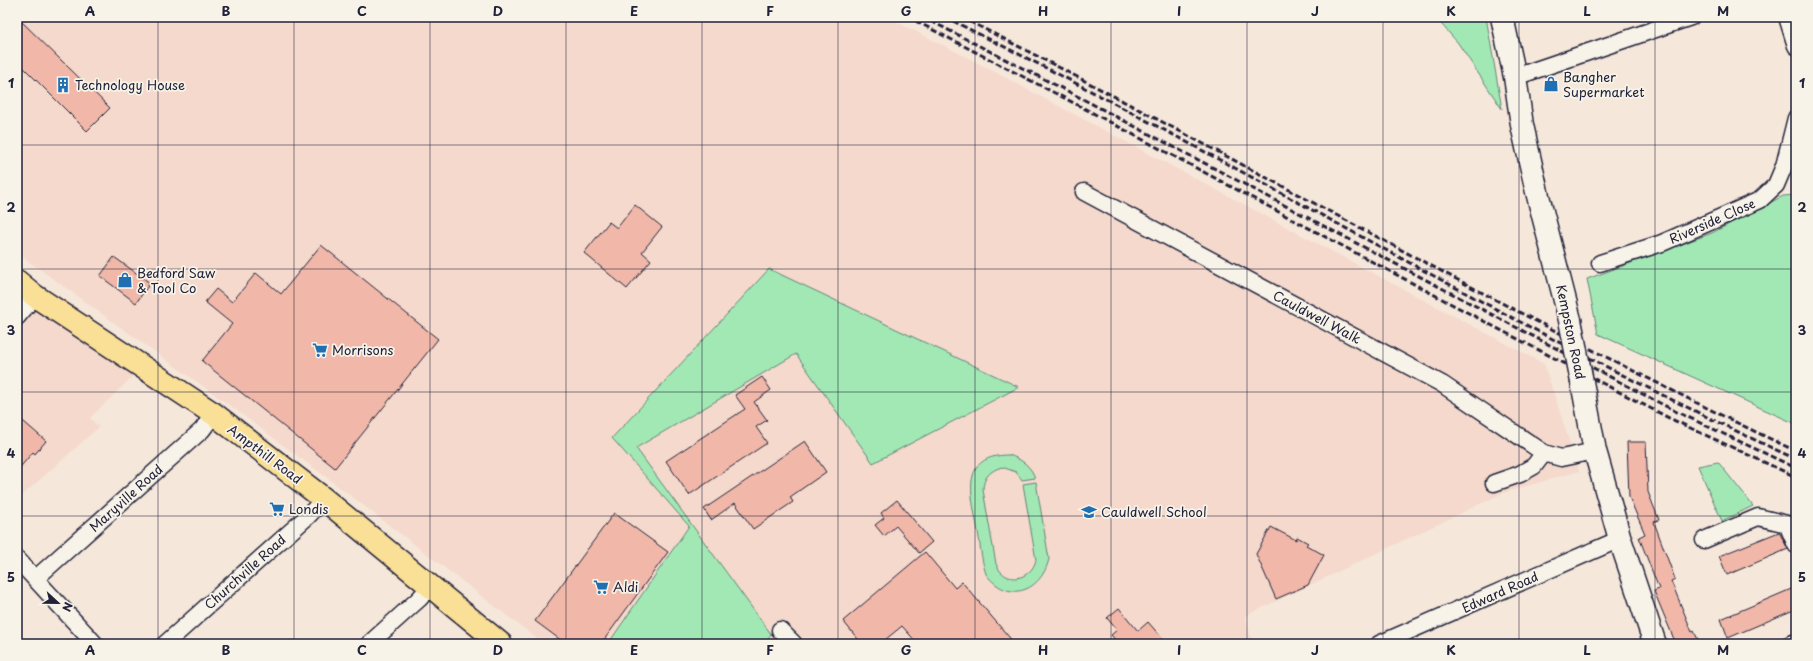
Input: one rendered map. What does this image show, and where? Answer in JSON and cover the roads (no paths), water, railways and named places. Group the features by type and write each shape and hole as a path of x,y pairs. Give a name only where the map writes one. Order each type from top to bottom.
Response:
{"main road":[{"name":"Kempston Road","path":"1502,17 1516,77 1522,125 1537,192 1570,320 1595,451 1620,539 1655,644"},
{"name":"Ampthill Road","path":"17,281 35,296 214,414 324,499 501,644"}],"street":[{"path":"1516,77 1691,17"},
{"path":"1787,17 1796,46"},
{"name":"Riverside Close","path":"1600,263 1662,243 1760,200 1776,185 1784,166 1796,118"},
{"name":"Cauldwell Walk","path":"1084,192 1442,384 1544,453 1560,458 1595,451"},
{"path":"17,317 35,296"},
{"name":"Maryville Road","path":"35,579 202,430 214,414"},
{"path":"1494,483 1520,474 1534,466 1544,453"},
{"name":"Churchville Road","path":"165,644 302,521 324,499"},
{"path":"1704,540 1758,517 1787,524 1796,545"},
{"name":"Edward Road","path":"1379,644 1620,539"},
{"path":"17,559 95,644"},
{"path":"369,644 420,599 430,587"},
{"path":"780,630 794,644"},
{"path":"1790,644 1796,642"}],"railway":[{"path":"908,17 1074,103 1671,419 1796,477"},
{"path":"923,17 1077,96 1675,411 1796,468"},
{"path":"945,17 1066,78 1172,134 1526,325 1705,416 1796,459"},
{"path":"961,17 1044,59 1535,321 1684,397 1796,451"}],"place":[{"name":"Bangher Supermarket","path":"1551,84"},
{"name":"Technology House","path":"63,85"},
{"name":"Bedford Saw & Tool Co","path":"125,280"},
{"name":"Morrisons","path":"320,350"},
{"name":"Londis","path":"277,509"},
{"name":"Cauldwell School","path":"1089,512"},
{"name":"Aldi","path":"601,587"}]}
